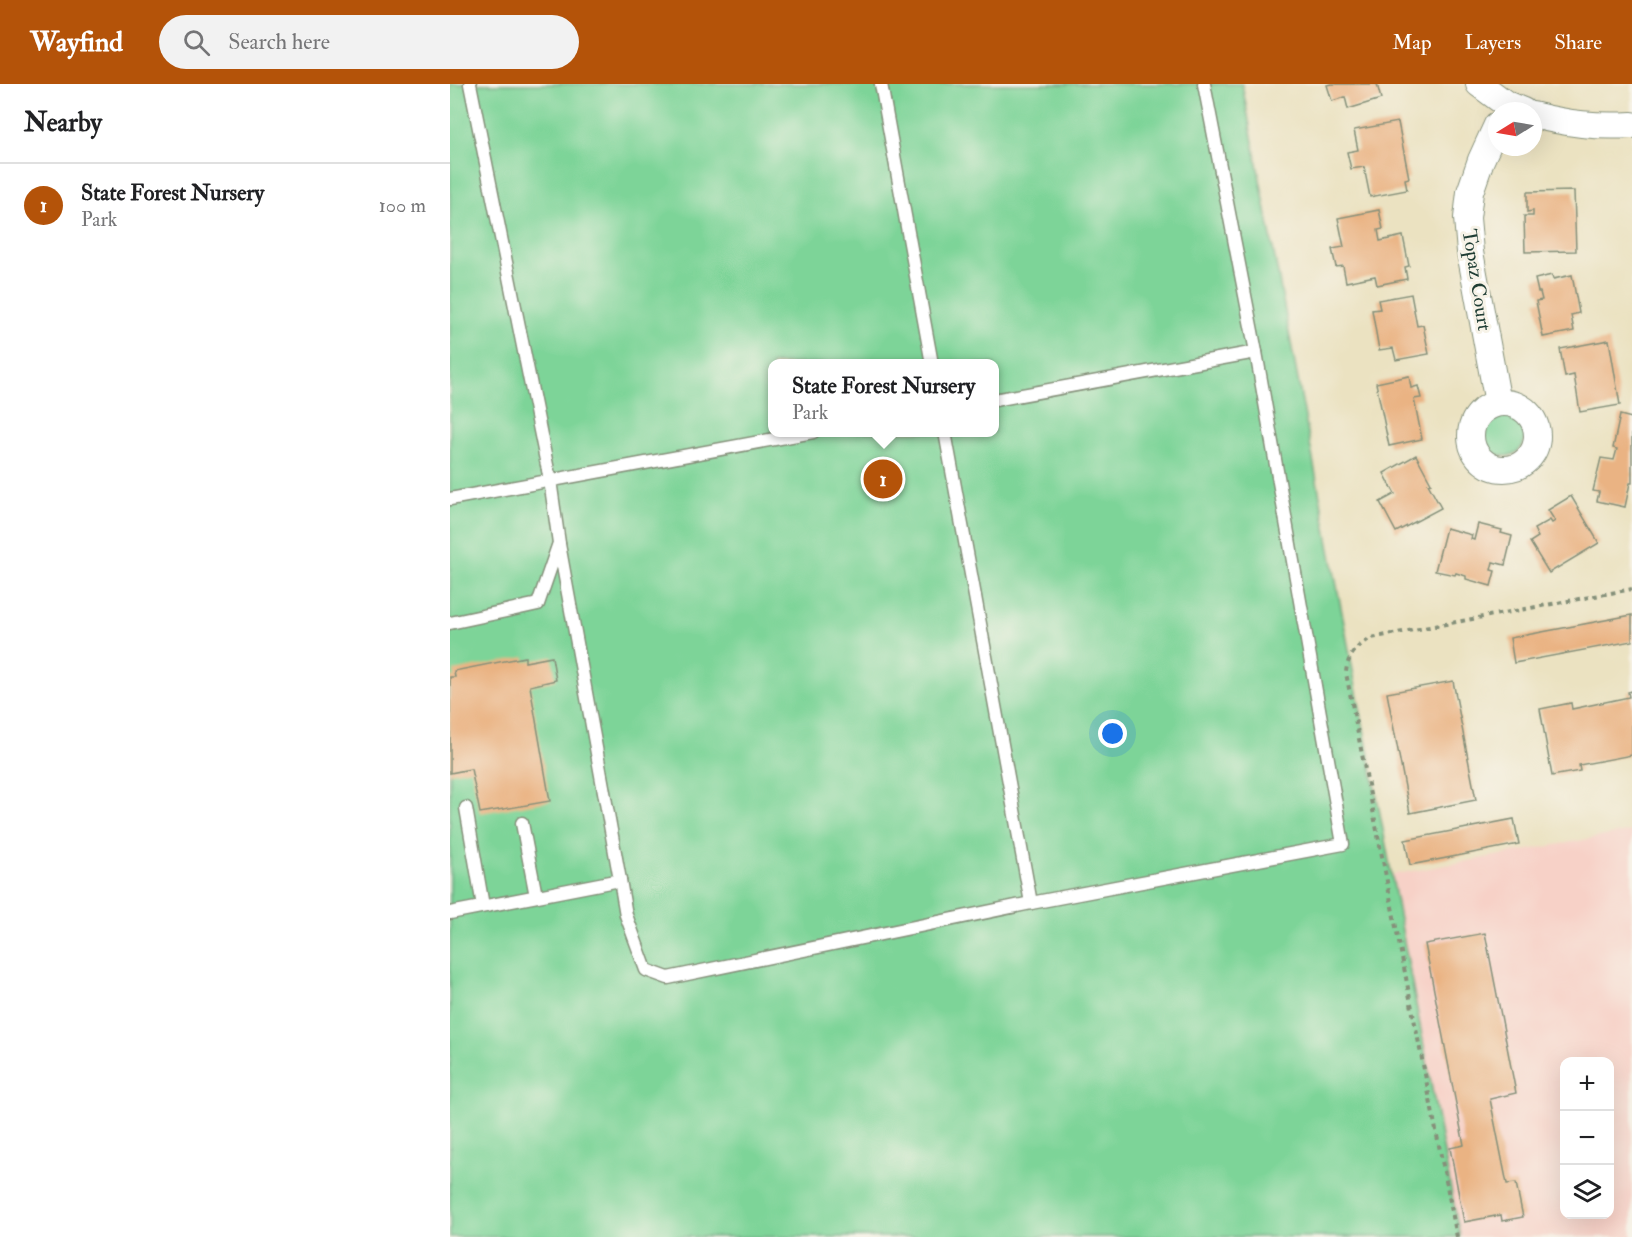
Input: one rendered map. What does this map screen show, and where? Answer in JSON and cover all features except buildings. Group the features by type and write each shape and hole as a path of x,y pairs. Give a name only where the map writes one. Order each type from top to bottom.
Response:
{"street":[{"path":"1479,84 1496,102"},
{"path":"1542,117 1598,127 1632,125"},
{"name":"Topaz Court","path":"1488,147 1470,192 1467,218 1470,252 1498,403"}],"lane":[{"path":"470,84 550,480 559,543 626,915 646,970 668,978 1031,903 1342,844 1256,352 1204,84"},
{"path":"881,84 931,359"},
{"path":"999,399 1256,352"},
{"path":"450,500 786,437"},
{"path":"946,437 1031,903"},
{"path":"450,622 538,604 559,543"},
{"path":"466,808 483,906"},
{"path":"522,823 536,896"},
{"path":"450,913 620,880"}],"path":[{"path":"1457,1237 1347,678 1348,661 1359,646 1371,638 1632,589"}],"shaded area":[{"path":"1632,831 1632,1237 1460,1237 1391,875"}],"green space":[{"path":"450,84 1242,84 1460,1237 450,1237"},
{"path":"1505,416 1513,417 1519,422 1524,428 1524,444 1519,450 1513,455 1505,456 1497,455 1491,450 1486,444 1485,436 1486,428 1491,422 1497,417"}],"place":[{"name":"State Forest Nursery","path":"883,479"}]}
